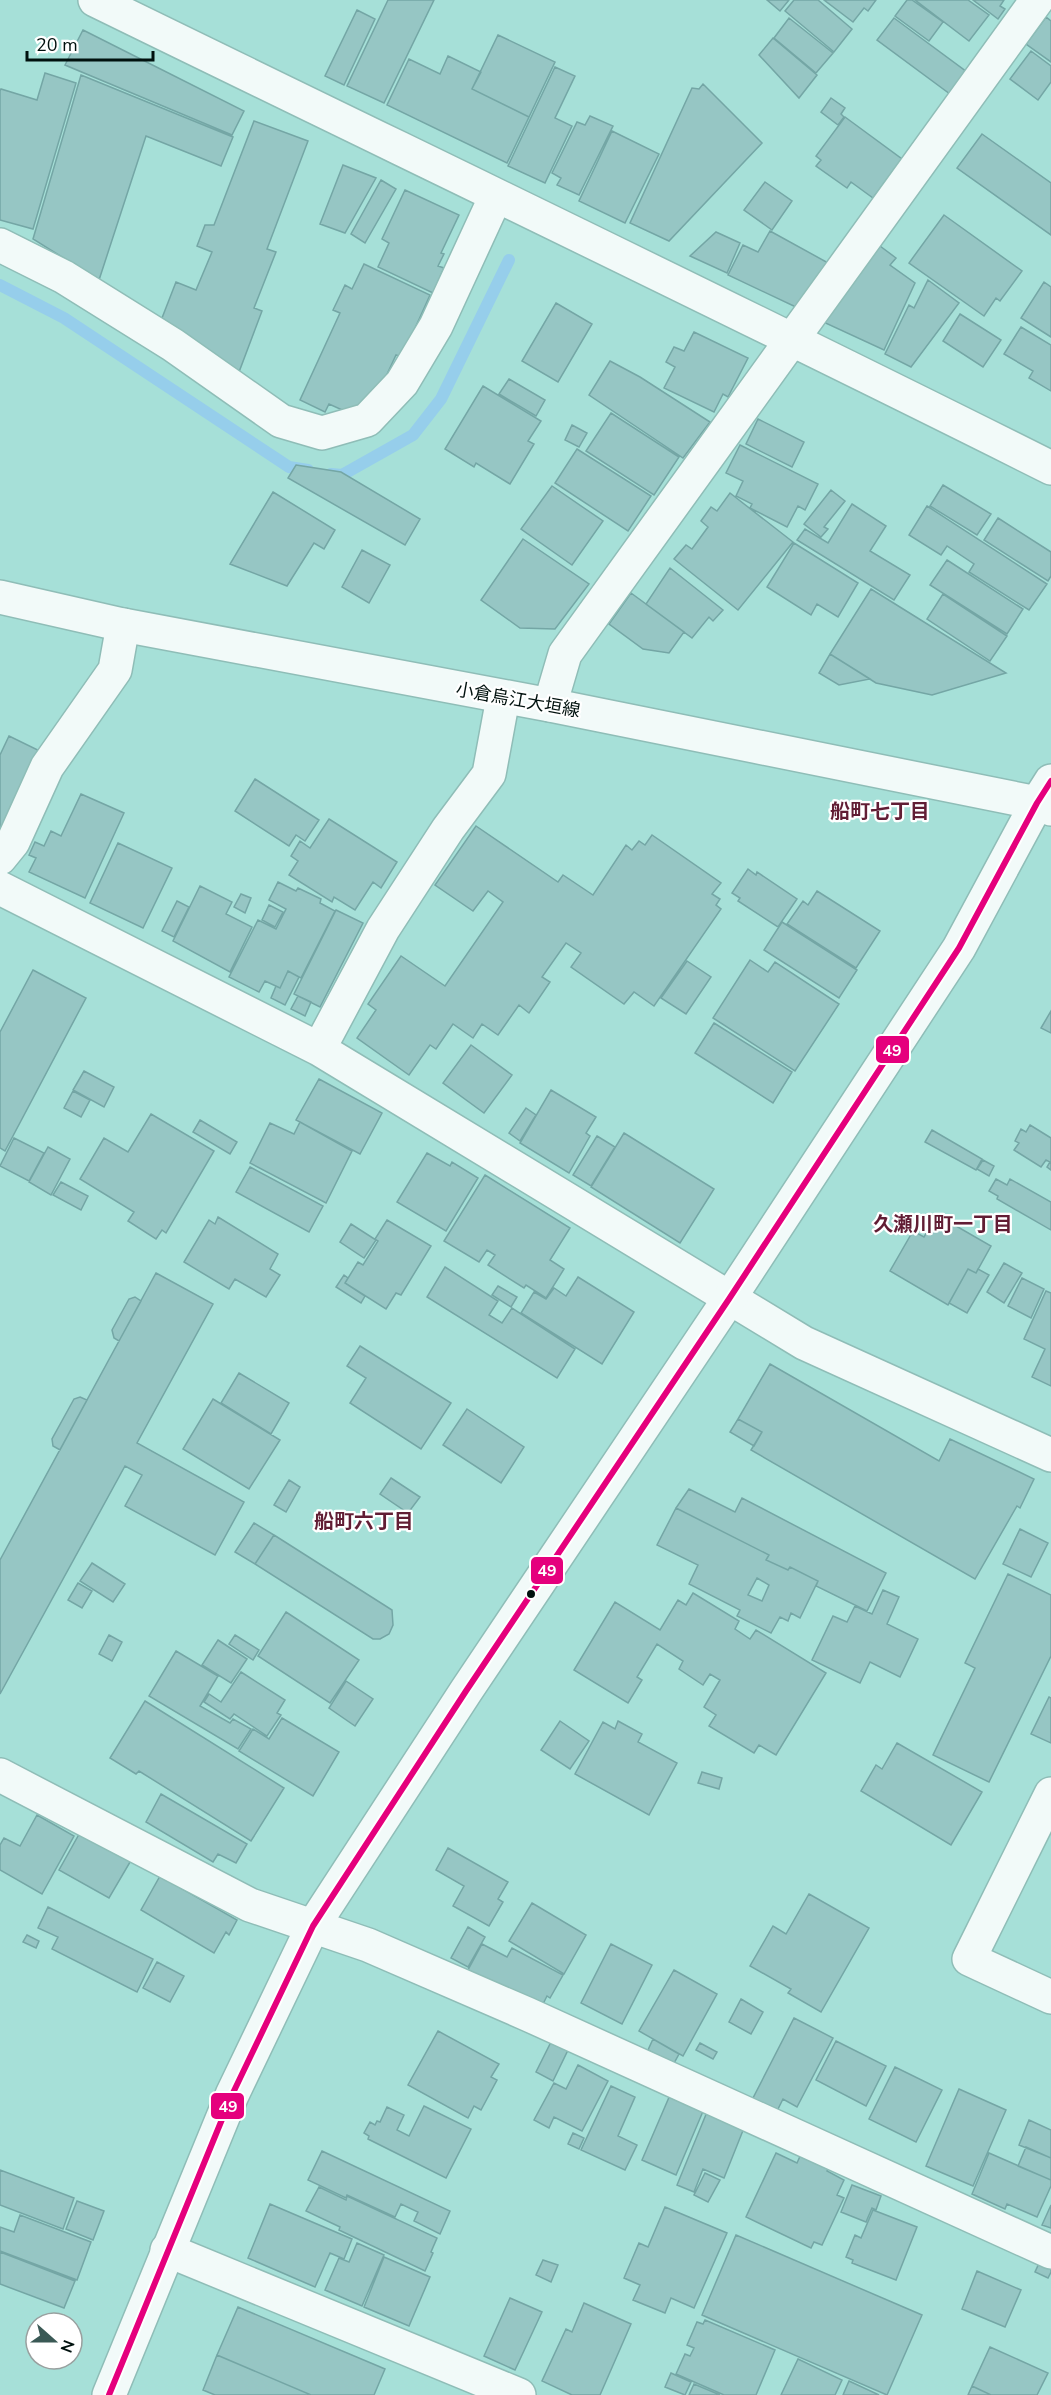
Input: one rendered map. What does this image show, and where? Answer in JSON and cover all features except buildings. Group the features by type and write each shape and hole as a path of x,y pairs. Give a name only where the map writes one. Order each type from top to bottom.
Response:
{"street":[{"path":"95,0 793,339 1051,468"},
{"path":"550,705 564,654 1037,0"},
{"path":"0,245 64,278 173,345 281,421 322,433 368,420 402,383 436,326 496,196"},
{"name":"小倉烏江大垣線","path":"0,597 123,625 1046,798"},
{"path":"0,858 13,842 47,767 115,670 123,625"},
{"path":"320,1050 383,929 448,830 489,774 503,698"},
{"path":"109,2395 232,2095 313,1926 472,1681 729,1299 959,948 1046,798"},
{"path":"0,888 320,1050 804,1343 1051,1455"},
{"path":"0,1775 250,1905 368,1945 527,2014 1051,2253"},
{"path":"1051,1794 969,1959 1051,1997"},
{"path":"167,2250 519,2395"}],"waterway":[{"path":"331,474 342,475 413,435 441,399 509,260"},
{"path":"0,285 64,318 289,467 308,470"}],"transit line":[{"name":"49","path":"109,2395 232,2095 313,1926 466,1691 729,1299 959,948 1051,781"}],"district":[{"name":"船町七丁目","path":"880,811"},
{"name":"久瀬川町一丁目","path":"943,1224"},
{"name":"船町六丁目","path":"364,1521"}]}
